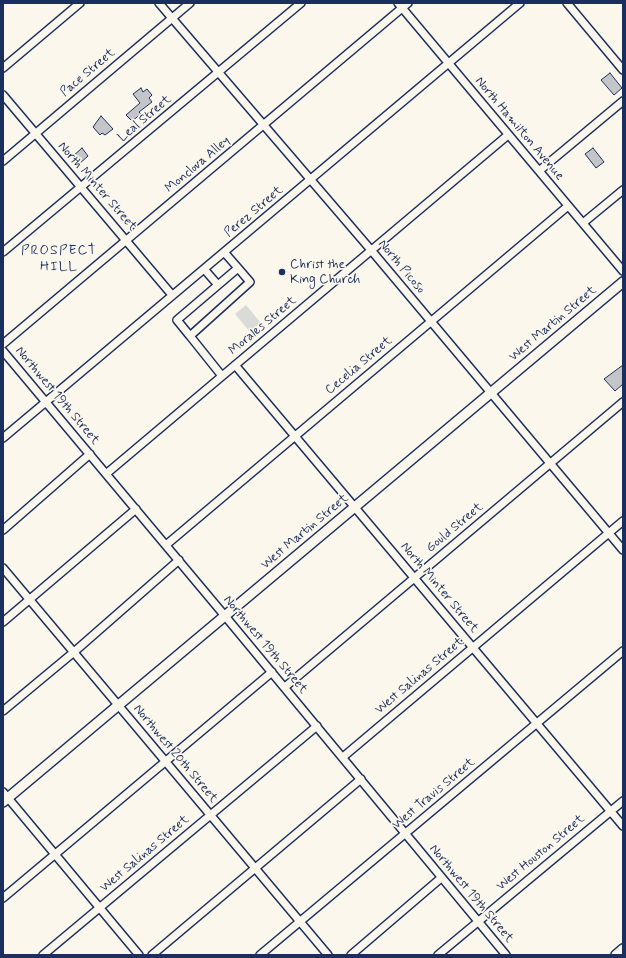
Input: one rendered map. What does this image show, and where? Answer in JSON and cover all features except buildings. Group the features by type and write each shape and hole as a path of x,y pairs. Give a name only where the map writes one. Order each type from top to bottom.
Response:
{"main road":[{"name":"West Martin Street","path":"5,797 225,616 623,282"},
{"path":"616,955 623,949"}],"street":[{"path":"3,68 80,3"},
{"name":"North Picoso","path":"158,3 371,250 623,550"},
{"name":"Pace Street","path":"3,161 190,3"},
{"name":"Leal Street","path":"3,252 301,3"},
{"name":"Monclova Alley","path":"3,344 264,126 400,6 408,3"},
{"name":"Perez Street","path":"3,438 520,3"},
{"path":"567,3 623,70"},
{"name":"North Hamilton Avenue","path":"400,6 623,271"},
{"name":"North Minter Street","path":"3,95 172,295"},
{"path":"539,171 623,101"},
{"name":"Morales Street","path":"106,474 508,134"},
{"path":"583,223 623,190"},
{"name":"Cecelia Street","path":"166,545 568,206"},
{"path":"190,336 250,282 224,252"},
{"path":"222,376 176,320 238,268"},
{"path":"204,269 218,284"},
{"name":"Northwest 19th Street","path":"3,351 285,687 506,955"},
{"name":"North Minter Street","path":"235,365 623,826"},
{"name":"Gould Street","path":"285,687 623,402"},
{"path":"3,530 90,454"},
{"path":"3,622 136,509"},
{"name":"West Salinas Street","path":"342,757 623,521"},
{"path":"3,711 74,652 178,560"},
{"name":"Northwest 20th Street","path":"3,568 328,955"},
{"name":"West Travis Street","path":"260,955 623,651"},
{"path":"3,898 272,672"},
{"name":"West Salinas Street","path":"43,955 317,726"},
{"path":"152,955 256,869 361,779"},
{"path":"5,797 55,854 139,955"},
{"name":"West Houston Street","path":"438,955 623,801"},
{"path":"351,955 441,878"}],"shaded area":[{"path":"246,305 261,323 250,332 235,314"}],"place":[{"name":"Christ the King Church","path":"282,272"}],"district":[{"name":"PROSPECT HILL","path":"59,260"}]}
